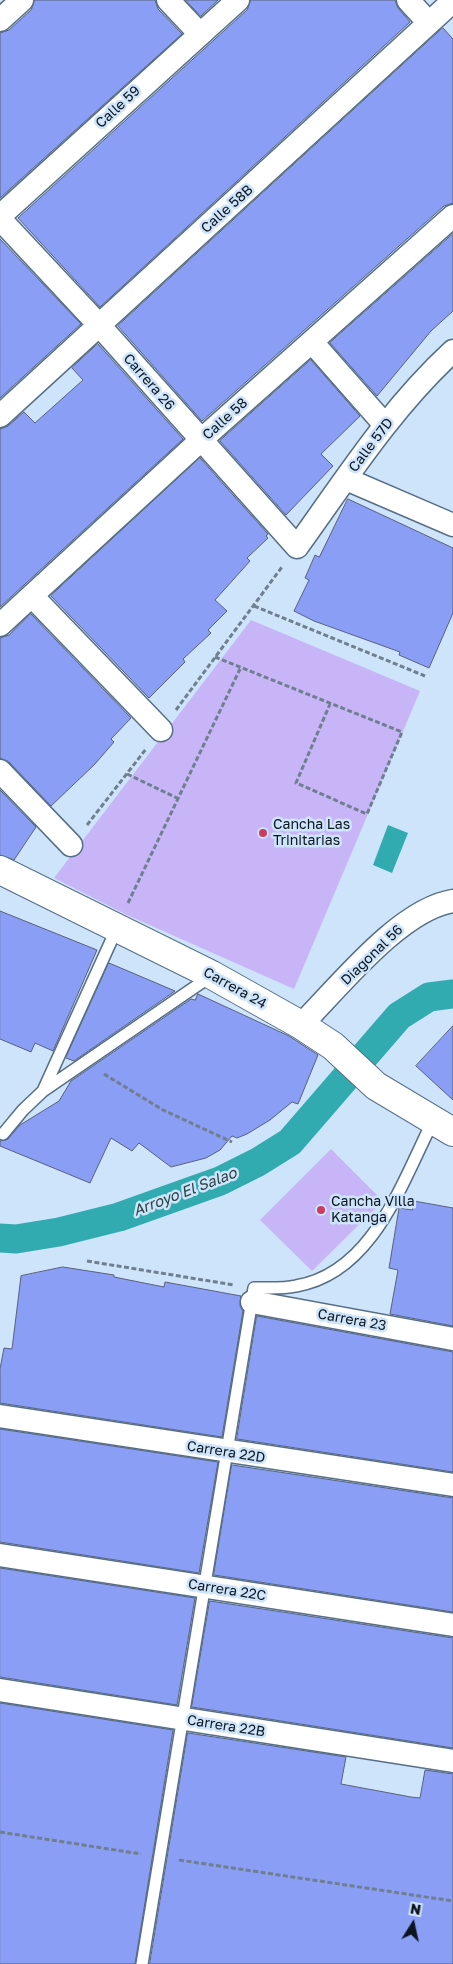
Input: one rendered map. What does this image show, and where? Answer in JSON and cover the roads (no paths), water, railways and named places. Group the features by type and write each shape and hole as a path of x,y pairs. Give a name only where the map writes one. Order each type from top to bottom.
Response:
{"street":[{"path":"0,20 22,0"},
{"path":"168,0 199,33"},
{"name":"Calle 59","path":"0,217 199,33 238,0"},
{"path":"408,0 429,23"},
{"name":"Calle 58B","path":"0,416 453,1"},
{"name":"Calle 58","path":"0,625 201,440 453,216"},
{"name":"Carrera 26","path":"0,217 297,547"},
{"path":"312,342 385,425"},
{"name":"Calle 57D","path":"297,547 385,425 428,374 453,351"},
{"path":"346,479 453,526"},
{"path":"32,596 161,730"},
{"path":"0,771 71,846"},
{"name":"Carrera 24","path":"0,870 212,975 301,1025 333,1046 376,1086 443,1127"},
{"name":"Diagonal 56","path":"301,1025 389,935 419,912 442,902 453,900"},
{"name":"Carrera 23","path":"253,1295 453,1339"},
{"name":"Carrera 22D","path":"0,1416 225,1452 453,1485"},
{"name":"Carrera 22C","path":"0,1555 453,1625"},
{"name":"Carrera 22B","path":"0,1690 453,1761"}],"lane":[{"path":"43,1091 118,927"},
{"path":"3,1134 23,1110 43,1091 212,975"},
{"path":"142,1964 225,1452 253,1295 296,1286 338,1270 357,1254 392,1205 443,1127"}],"waterway":[{"name":"Arroyo El Salao","path":"0,1238 16,1239 59,1232 119,1217 220,1181 258,1162 290,1142 399,1016 429,997 453,994"}],"place":[{"name":"Cancha Las Trinitarias","path":"263,833"},
{"name":"Cancha Villa Katanga","path":"321,1210"}]}
